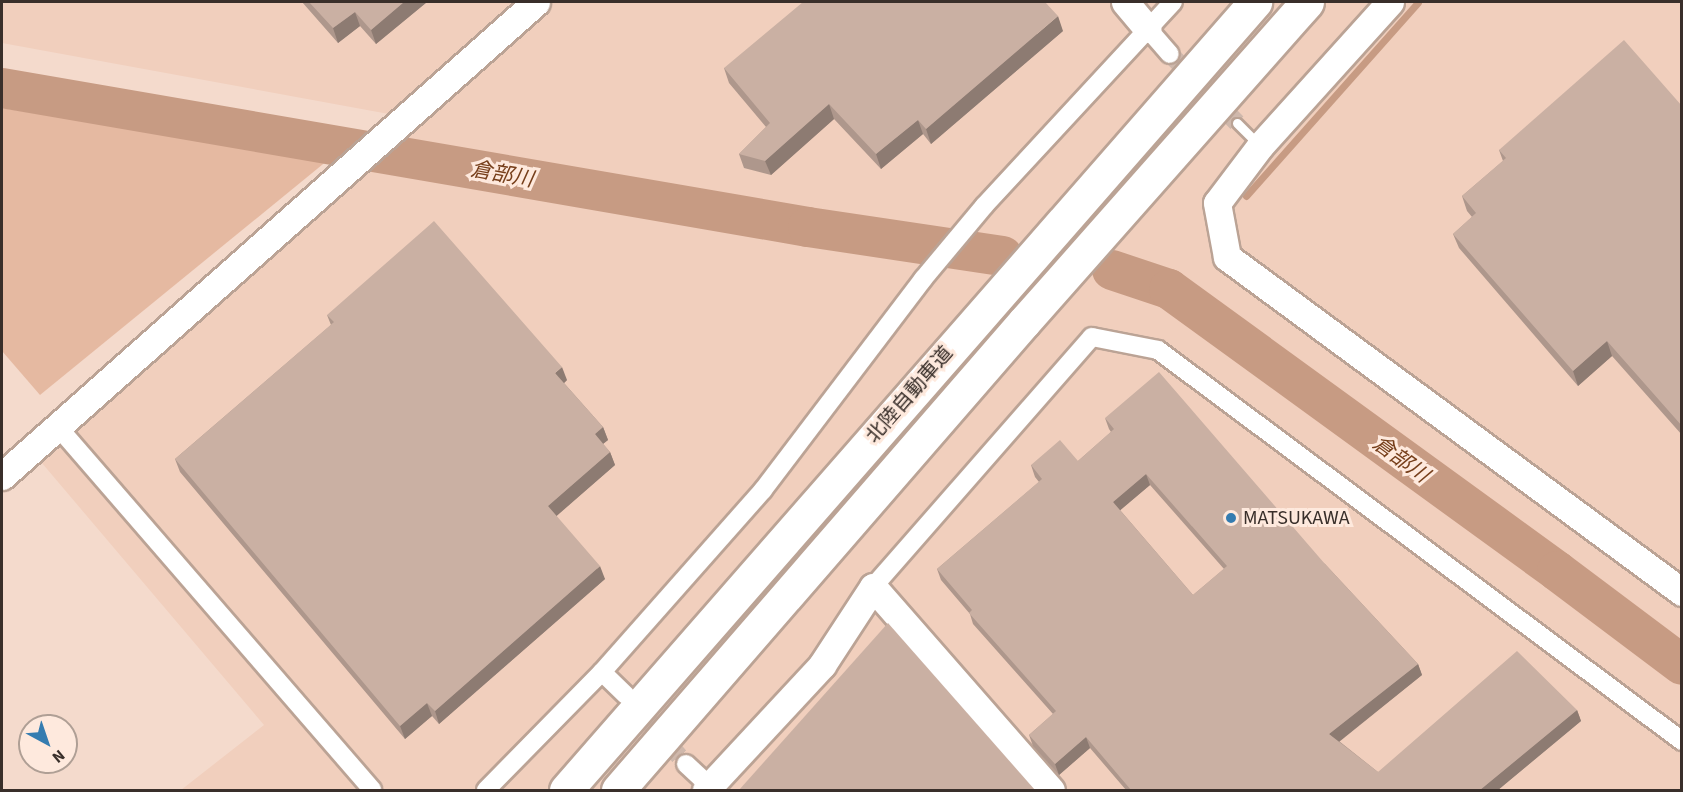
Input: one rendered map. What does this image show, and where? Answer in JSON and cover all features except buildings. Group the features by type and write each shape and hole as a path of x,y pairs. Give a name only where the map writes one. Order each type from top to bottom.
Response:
{"highway":[{"name":"北陸自動車道","path":"566,790 1256,2"},
{"name":"北陸自動車道","path":"618,790 1023,322 1307,2"}],"street":[{"path":"2,476 536,2"},
{"path":"1125,2 1170,54"},
{"path":"486,790 602,672 763,490 923,279 984,206 1173,2"},
{"path":"1390,2 1260,146 1217,203 1227,257 1682,592"},
{"path":"686,764 708,788 822,665 873,587 1092,337 1158,350 1682,741"},
{"path":"58,427 372,790"},
{"path":"873,587 1051,790"},
{"path":"602,672 626,695"}],"lane":[{"path":"1237,123 1260,146"}],"shaded area":[{"path":"2,2 1681,2 1681,790 181,790 264,725 36,456 325,203 427,121 2,43"},
{"path":"2,108 328,160 40,395 2,351"}],"waterway":[{"path":"1246,196 1418,2"},
{"name":"倉部川","path":"2,88 808,227 1003,256"},
{"name":"倉部川","path":"1112,270 1169,289 1557,571 1682,665"}],"tunnel":[{"path":"1170,54 1237,123"},
{"path":"632,702 686,764"}],"place":[{"name":"MATSUKAWA","path":"1231,518"}]}
